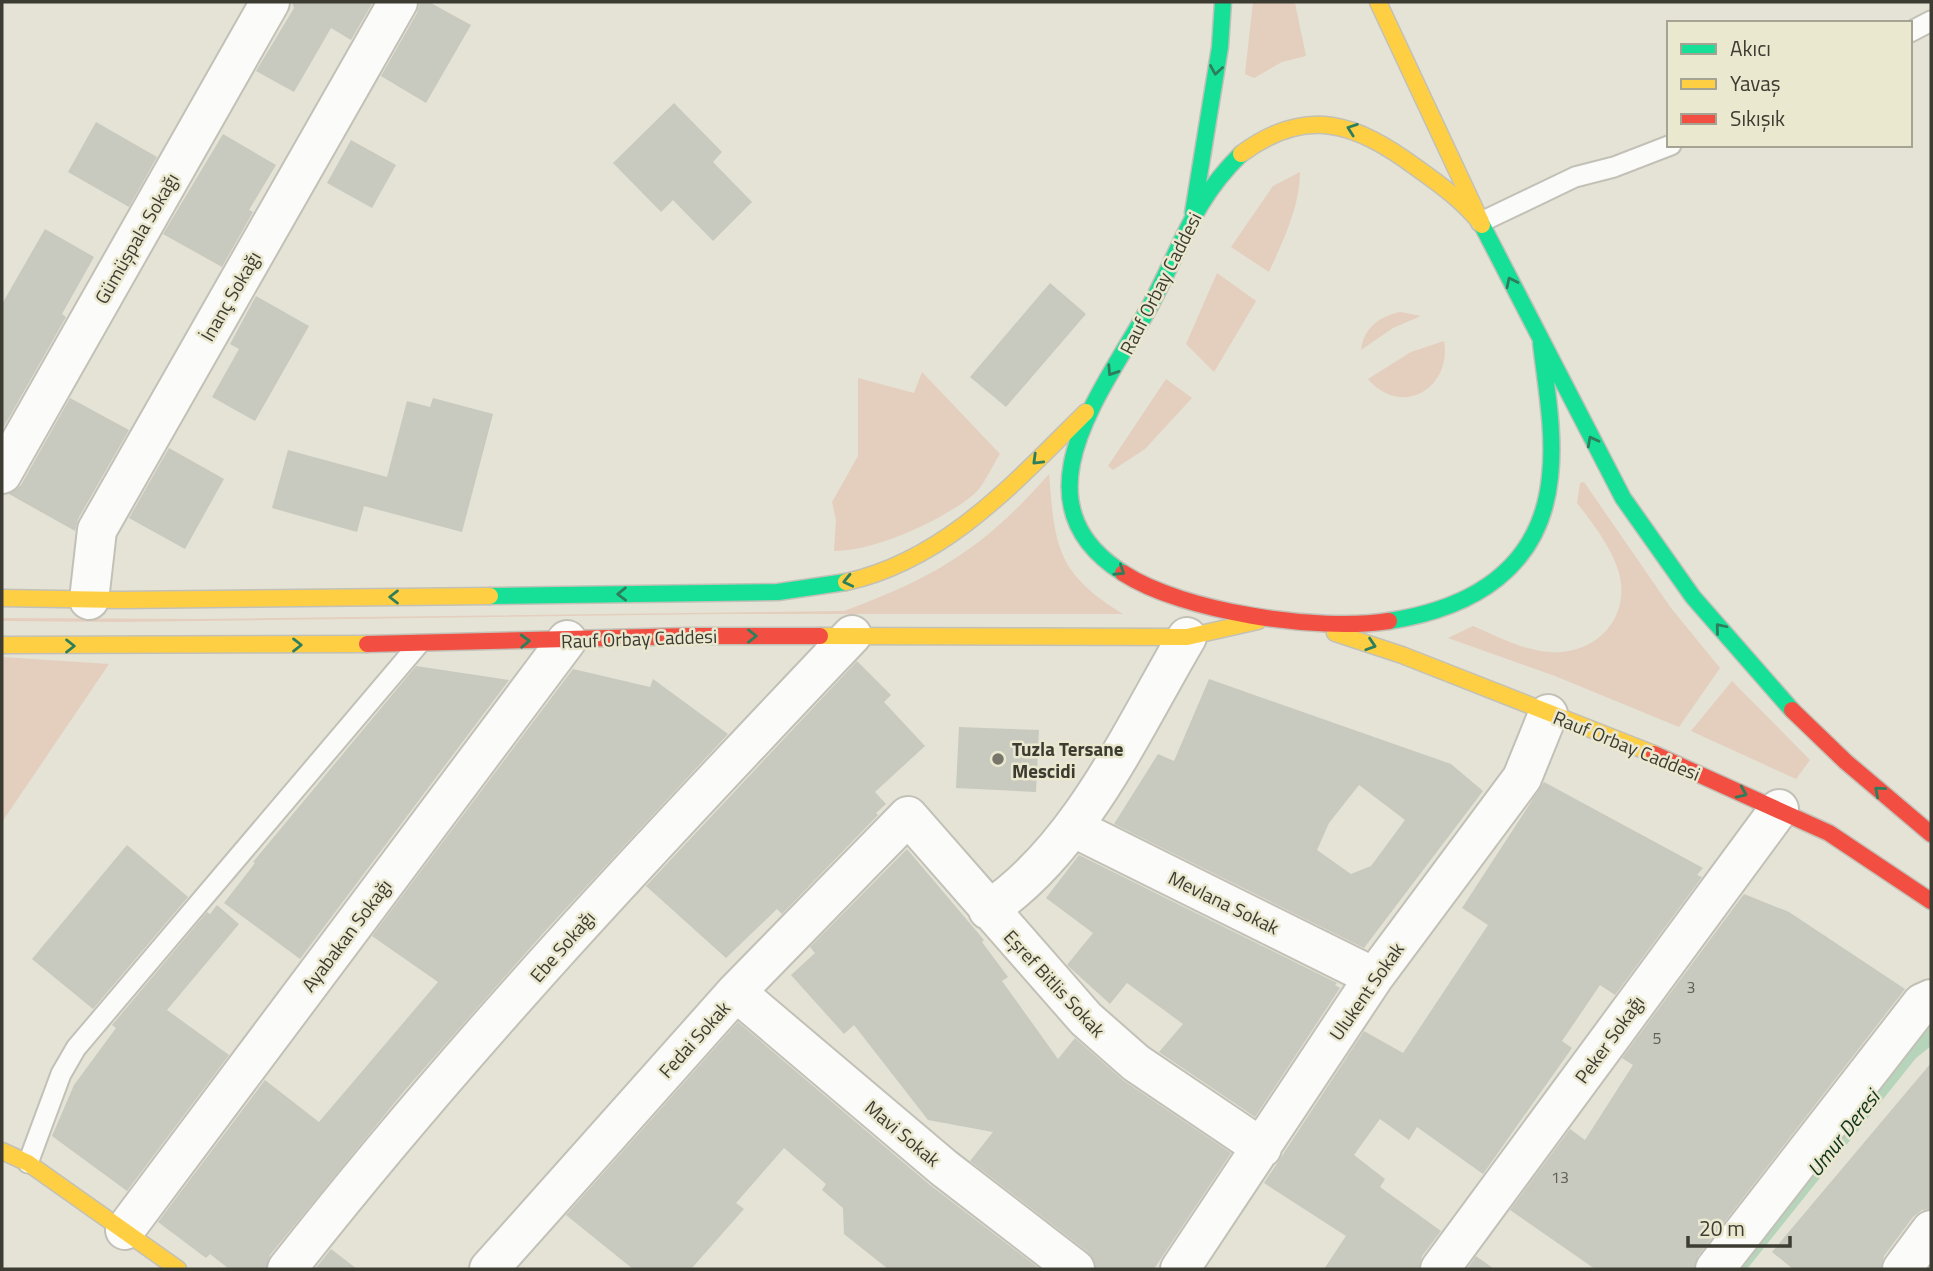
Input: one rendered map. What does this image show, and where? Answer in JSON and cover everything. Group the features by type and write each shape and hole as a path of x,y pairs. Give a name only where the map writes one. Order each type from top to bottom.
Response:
{"main road":[{"path":"1193,213 1220,47 1223,2"},
{"path":"1378,2 1481,222"},
{"name":"Rauf Orbay Caddesi","path":"2,598 89,600 778,592 813,588 880,573 941,541 989,505 1086,412 1153,301 1193,213 1239,155 1271,132 1305,122 1336,124 1368,135 1400,154 1481,222 1625,502 1668,565 1723,633 1807,724 1931,834"},
{"name":"Rauf Orbay Caddesi","path":"1306,624 1397,622 1440,611 1475,595 1502,575 1525,549 1542,519 1549,484 1550,437 1541,343"},
{"name":"Rauf Orbay Caddesi","path":"1086,412 1072,474 1073,501 1079,526 1089,544 1107,562 1152,586 1211,605 1306,624 1402,655 1662,757 1829,833 1931,901"},
{"name":"Rauf Orbay Caddesi","path":"2,645 419,644 852,635 1187,637 1273,617"},
{"path":"2,1151 28,1163 177,1269"}],"street":[{"name":"Gümüşpala Sokağı","path":"2,474 270,2"},
{"name":"İnanç Sokağı","path":"89,600 97,530 398,2"},
{"name":"Ebe Sokağı","path":"287,1269 352,1186 619,880 852,635"},
{"path":"988,910 1029,880 1074,828 1187,637"},
{"name":"Ayabakan Sokağı","path":"125,1230 568,640"},
{"name":"Ulukent Sokak","path":"1180,1269 1374,977 1522,778 1549,713"},
{"name":"Peker Sokağı","path":"1440,1269 1779,809"},
{"name":"Eşref Bitlis Sokak","path":"908,816 1050,981 1112,1044 1262,1148"},
{"name":"Fedai Sokak","path":"489,1269 736,992 908,816"},
{"name":"Mevlana Sokak","path":"1074,828 1374,977"},
{"name":"Mavi Sokak","path":"736,992 944,1168 1075,1269"},
{"path":"1715,1269 1922,1003 1931,999"},
{"path":"1902,1269 1931,1230"}],"lane":[{"path":"1912,31 1931,21"},
{"path":"1481,222 1575,177 1614,167 1667,147"},
{"path":"28,1163 61,1074 76,1048 419,644"}],"shaded area":[{"path":"1253,2 1295,3 1306,56 1282,62 1254,78 1245,74"},
{"path":"1300,172 1294,210 1269,272 1231,247 1273,186"},
{"path":"1217,273 1256,301 1214,372 1186,344"},
{"path":"1401,312 1421,316 1393,328 1361,350 1369,329 1374,324 1386,316"},
{"path":"1444,341 1444,358 1440,373 1421,393 1409,397 1395,396 1381,391 1368,379 1411,352"},
{"path":"922,372 1000,454 977,491 944,515 888,540 850,550 834,551 836,520 832,502 858,456 858,378 914,393"},
{"path":"1166,379 1192,398 1145,449 1113,470 1108,466"},
{"path":"1049,474 1054,521 1064,556 1084,585 1123,614 720,614 121,622 2,621 2,618 197,619 844,611 906,586 957,558 1002,522"},
{"path":"1584,482 1671,608 1720,668 1679,727 1555,676 1448,638 1473,626 1530,649 1550,652 1582,647 1606,631 1615,619 1620,605 1619,573 1606,545 1577,503 1580,483"},
{"path":"2,657 109,664 2,822"},
{"path":"1732,681 1810,760 1796,779 1691,731"}],"water":[{"name":"Umur Deresi","path":"1931,1012 1931,1046 1916,1058 1747,1269 1722,1269"}],"building":[{"path":"292,2 373,2 351,40 331,28 294,92 256,71 294,8"},
{"path":"420,2 429,2 471,25 426,103 381,76 417,13"},
{"path":"674,103 722,152 713,162 752,202 713,241 673,200 661,212 613,163"},
{"path":"96,122 157,157 129,207 68,172"},
{"path":"223,134 276,165 249,210 253,212 222,267 163,234"},
{"path":"351,140 396,165 372,208 327,183"},
{"path":"45,229 94,257 62,314 66,317 2,430 2,304"},
{"path":"1050,283 1086,314 1006,407 970,377"},
{"path":"256,296 309,326 255,421 212,397 239,349 230,344"},
{"path":"70,398 129,430 78,519 75,531 9,494 21,485"},
{"path":"433,398 493,414 462,532 364,506 357,532 272,508 288,450 387,477 407,401 430,407"},
{"path":"169,448 224,479 185,549 129,518"},
{"path":"857,661 891,695 884,702 925,746 875,792 886,804 876,813 878,815 782,914 777,909 726,958 646,886"},
{"path":"416,666 509,680 300,959 224,903 255,863 253,862"},
{"path":"573,669 650,687 653,679 728,734 546,930 405,1090 270,1255 266,1269 229,1269 210,1254 206,1258 158,1222 265,1080 319,1122 438,982 372,936"},
{"path":"1209,679 1451,764 1483,791 1364,948 1114,824 1158,754 1174,761","holes":["1359,785 1405,820 1371,866 1351,874 1317,850 1329,823"]},
{"name":"Tuzla Tersane Mescidi","path":"959,727 1039,730 1036,792 956,788"},
{"path":"1544,782 1703,868 1697,875 1702,877 1615,995 1600,985 1562,1041 1572,1048 1483,1174 1417,1127 1409,1140 1380,1119 1354,1155 1385,1179 1380,1187 1441,1231 1422,1256 1419,1269 1324,1269 1346,1236 1264,1183 1364,1031 1403,1053 1488,925 1462,908"},
{"path":"127,845 188,897 93,1009 32,959"},
{"path":"907,849 984,940 982,942 1008,977 1002,981 1058,1059 1075,1038 1124,1081 1231,1153 1154,1269 1096,1269 1088,1252 970,1161 993,1132 928,1120 854,1025 844,1034 791,975 815,953 810,947"},
{"path":"1079,855 1337,983 1335,985 1340,988 1255,1117 1159,1052 1183,1024 1127,983 1110,1004 1067,965 1093,933 1046,898"},
{"path":"1744,894 1789,912 1905,989 1698,1256 1694,1269 1595,1269 1510,1210 1570,1129 1585,1140 1633,1065 1622,1058"},
{"path":"217,905 239,924 167,1010 229,1055 127,1191 52,1136 74,1085 116,1028 112,1025 207,912 210,914"},
{"path":"738,1022 930,1185 1040,1269 888,1269 844,1234 843,1208 822,1190 826,1184 784,1148 736,1203 744,1209 691,1269 633,1269 566,1215"},
{"path":"1931,1063 1931,1209 1922,1210 1913,1217 1884,1256 1881,1269 1793,1269 1772,1252"},
{"path":"331,1249 357,1269 315,1269"},
{"path":"1476,1256 1494,1269 1467,1269"}],"traffic: fast":[{"path":"1193,213 1220,47 1223,2"},
{"path":"1123,573 1089,544 1073,512 1070,477 1078,442 1093,405 1151,304 1199,207 1224,172 1241,154"},
{"path":"1482,225 1623,498 1693,597 1792,710"},
{"path":"1389,621 1420,615 1474,594 1498,578 1517,559 1533,536 1544,509 1551,460 1549,410 1541,343"},
{"path":"490,596 778,592 846,582"}],"traffic: slow":[{"path":"1378,2 1481,222"},
{"path":"1241,154 1288,129 1310,125 1352,131 1395,152 1426,174 1460,201 1482,225"},
{"path":"846,582 882,571 916,556 947,537 1006,490 1086,412"},
{"path":"2,598 120,600 490,596"},
{"path":"820,636 1187,637 1258,621"},
{"path":"1335,633 1402,655 1654,754"},
{"path":"2,645 367,644"},
{"path":"2,1151 28,1163 178,1269"}],"traffic: jam":[{"path":"1123,573 1149,587 1180,598 1252,616 1326,624 1389,621"},
{"path":"367,644 688,636 820,636"},
{"path":"1792,710 1846,762 1931,834"},
{"path":"1654,754 1829,833 1931,901"}],"place":[{"name":"Tuzla Tersane Mescidi","path":"998,759"}]}
